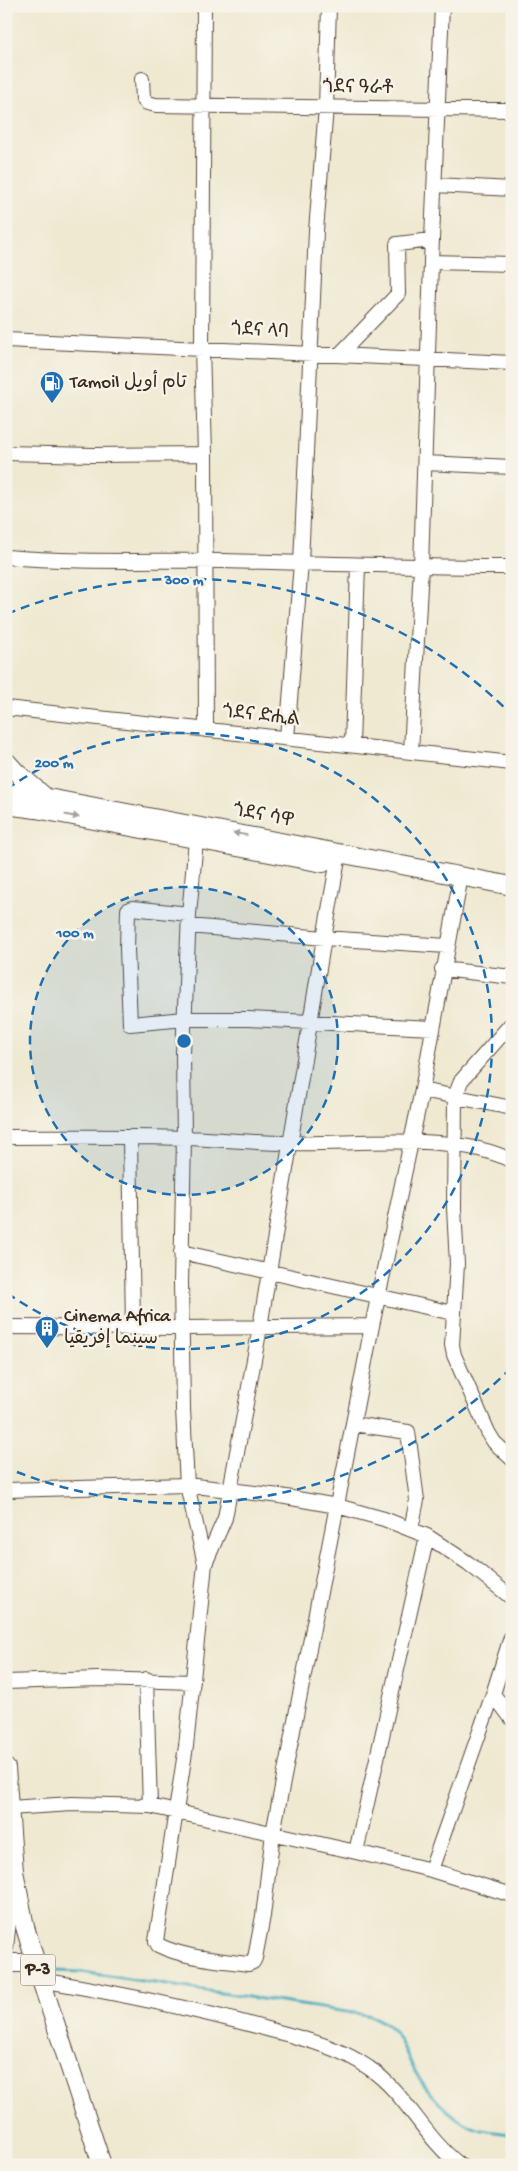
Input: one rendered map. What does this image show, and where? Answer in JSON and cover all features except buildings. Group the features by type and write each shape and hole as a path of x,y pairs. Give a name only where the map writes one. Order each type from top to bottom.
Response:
{"main road":[{"path":"6,761 29,785 42,804 16,811 6,817"},
{"name":"ጎደና ሳዋ","path":"6,790 42,804 460,882 512,897"},
{"name":"ጎደና ሳዋ","path":"6,805 42,804"},
{"name":"ጎደና ሳዋ","path":"460,882 512,886"},
{"name":"P-3","path":"6,1768 9,1808 8,1830 19,1899 35,1963 102,2165"},
{"path":"6,1964 35,1963"}],"street":[{"path":"204,6 202,348 205,454 206,730"},
{"path":"287,738 301,563 316,232 326,107 329,6"},
{"path":"410,752 421,567 442,6"},
{"name":"ጎደና ዓራቶ","path":"142,79 143,98 147,103 512,110"},
{"path":"434,185 512,188"},
{"path":"340,354 398,294 397,244 432,240"},
{"path":"431,262 512,264"},
{"name":"ጎደና ላባ","path":"6,340 512,363"},
{"path":"6,453 93,455 205,454"},
{"path":"425,463 512,467"},
{"path":"6,557 52,560 512,567"},
{"path":"352,745 358,565"},
{"name":"ጎደና ድሒል","path":"6,708 512,762"},
{"path":"197,833 189,920 185,1019 182,1102 184,1138 181,1252 183,1409 187,1485 205,1564"},
{"path":"338,859 260,1327 225,1518 205,1564 186,1746 156,1941 162,1948 186,1954 240,1963 253,1962 255,1958 263,1916 273,1834 372,1326 422,1090 442,969 460,882"},
{"path":"433,1028 310,1021 185,1019 130,1024 127,914 128,910 132,908 189,920 324,938 447,946"},
{"path":"442,969 512,977"},
{"path":"512,1023 461,1081 455,1098 454,1208 457,1264 452,1332 454,1355 488,1432 512,1459"},
{"path":"422,1090 512,1108"},
{"path":"6,1137 184,1138 290,1144 411,1142 456,1145 500,1154 512,1161"},
{"path":"130,1137 133,1327"},
{"path":"181,1252 453,1313"},
{"path":"6,1327 372,1326"},
{"path":"353,1424 408,1432 417,1500 411,1529"},
{"path":"6,1490 187,1485 230,1489 337,1506 384,1518 427,1536 468,1563 512,1598"},
{"path":"356,1852 427,1536"},
{"path":"431,1870 493,1694 512,1634"},
{"path":"6,1682 146,1680 193,1682"},
{"path":"146,1680 150,1806"},
{"path":"493,1694 512,1719"},
{"path":"9,1808 72,1804 131,1804 150,1806 431,1870 512,1895"},
{"path":"6,1948 14,1871"},
{"path":"41,1980 151,2000 227,2018 307,2040 355,2059 370,2068 393,2088 445,2158 460,2165"}],"waterway":[{"path":"53,1971 82,1972 367,2015 378,2019 393,2031 403,2045 420,2080 432,2096 455,2117 475,2128 485,2131 512,2134"}],"place":[{"name":"Tamoil تام أويل","path":"52,404"},
{"name":"Cinema Africa سينما إفريقيا","path":"47,1349"}]}
